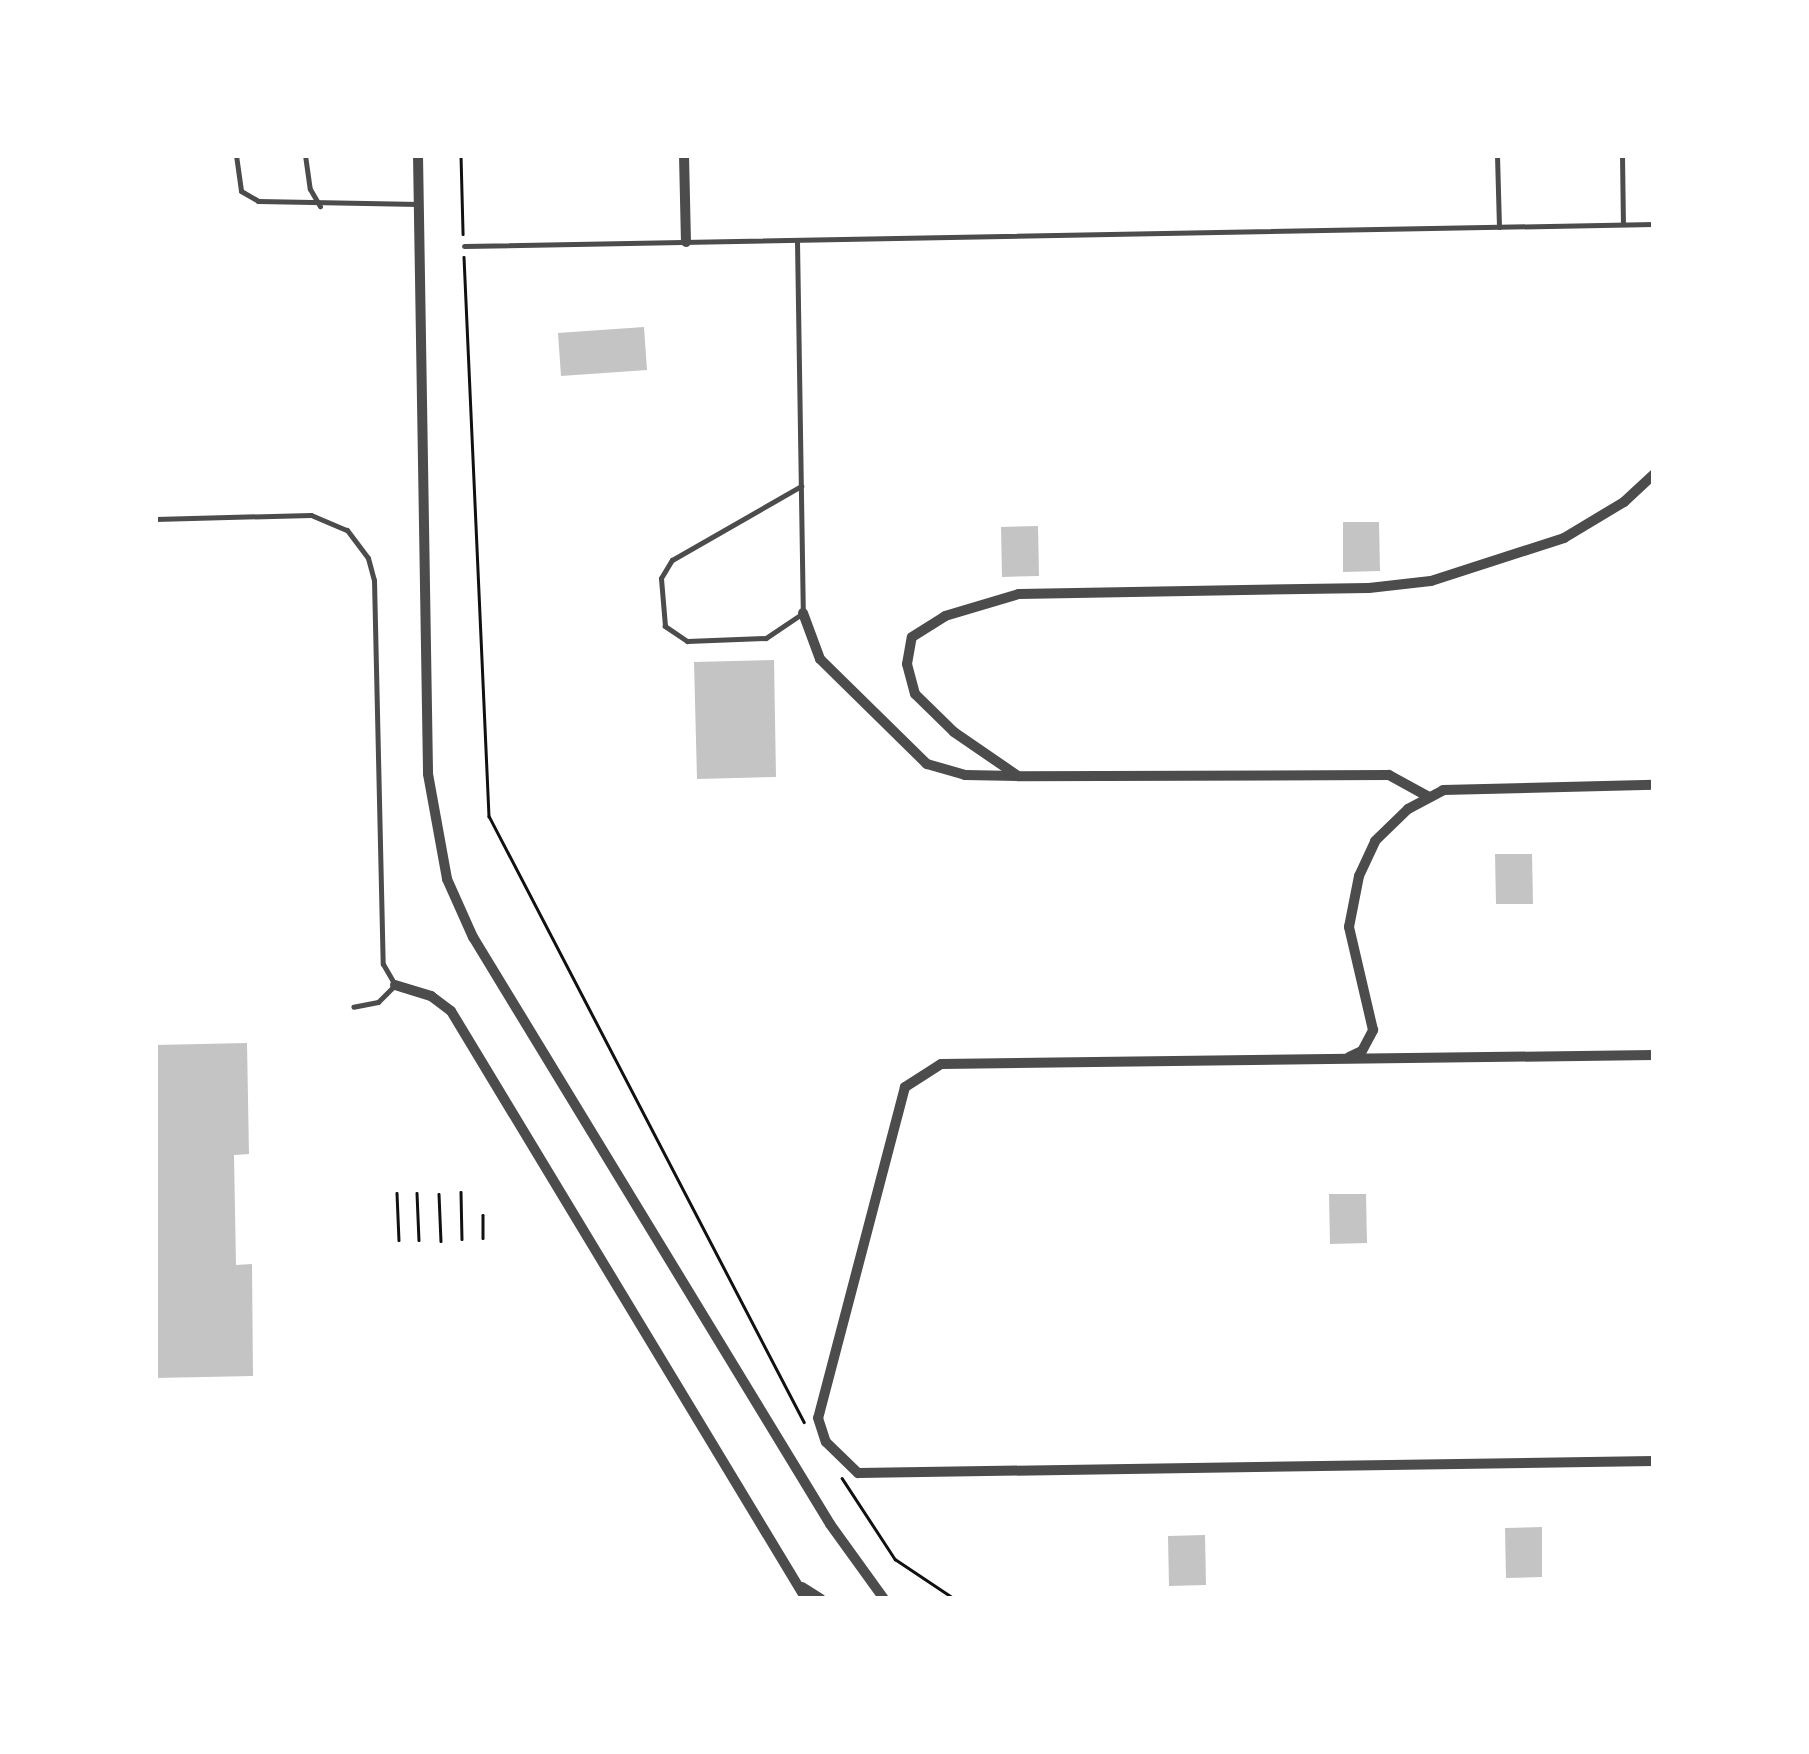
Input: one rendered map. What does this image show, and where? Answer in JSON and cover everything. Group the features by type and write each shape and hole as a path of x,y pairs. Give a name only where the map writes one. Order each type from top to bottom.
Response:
{"street":[{"path":"418,155 428,774 446,879 473,936 800,1474 884,1599"},
{"path":"684,155 686,242"},
{"path":"1018,776 954,732 915,694 907,664 912,637 946,616 1020,594 1369,588 1431,581 1564,538 1624,502 1654,474"},
{"path":"804,613 820,659 927,764 965,775 1389,775 1429,797"},
{"path":"1344,1059 1362,1050 1373,1030 1349,927 1359,876 1375,841 1442,790 1654,786"},
{"path":"395,985 430,996 450,1011 806,1599"},
{"path":"1654,1055 941,1064 904,1087 818,1418 826,1442 858,1473 1654,1461"},
{"path":"802,1587 821,1599"}],"lane":[{"path":"236,155 241,191 258,201 320,206 419,204"},
{"path":"304,155 310,189 320,206"},
{"path":"1498,155 1499,227"},
{"path":"1622,155 1623,224"},
{"path":"464,246 1654,224"},
{"path":"797,240 804,613 766,638 687,641 665,626 659,603 661,578 672,560 801,486"},
{"path":"155,519 311,516 347,530 368,558 382,956 395,985 378,1002 353,1007"}],"path":[{"path":"462,155 489,816 812,1434"},
{"path":"461,1192 462,1239"},
{"path":"417,1193 418,1240"},
{"path":"397,1194 398,1240"},
{"path":"439,1194 440,1241"},
{"path":"483,1215 483,1238"},
{"path":"833,1465 895,1558 955,1599"}],"building":[{"path":"644,327 647,370 561,376 558,333"},
{"path":"1343,522 1379,522 1380,571 1343,572"},
{"path":"1038,526 1039,576 1002,577 1001,527"},
{"path":"774,660 776,777 697,779 694,662"},
{"path":"1495,854 1532,854 1533,904 1496,904"},
{"path":"247,1043 249,1154 234,1155 236,1265 252,1264 253,1376 155,1378 155,1045"},
{"path":"1329,1194 1366,1194 1367,1243 1330,1244"},
{"path":"1542,1527 1542,1577 1506,1578 1505,1528"},
{"path":"1205,1535 1206,1585 1169,1586 1168,1536"}]}
